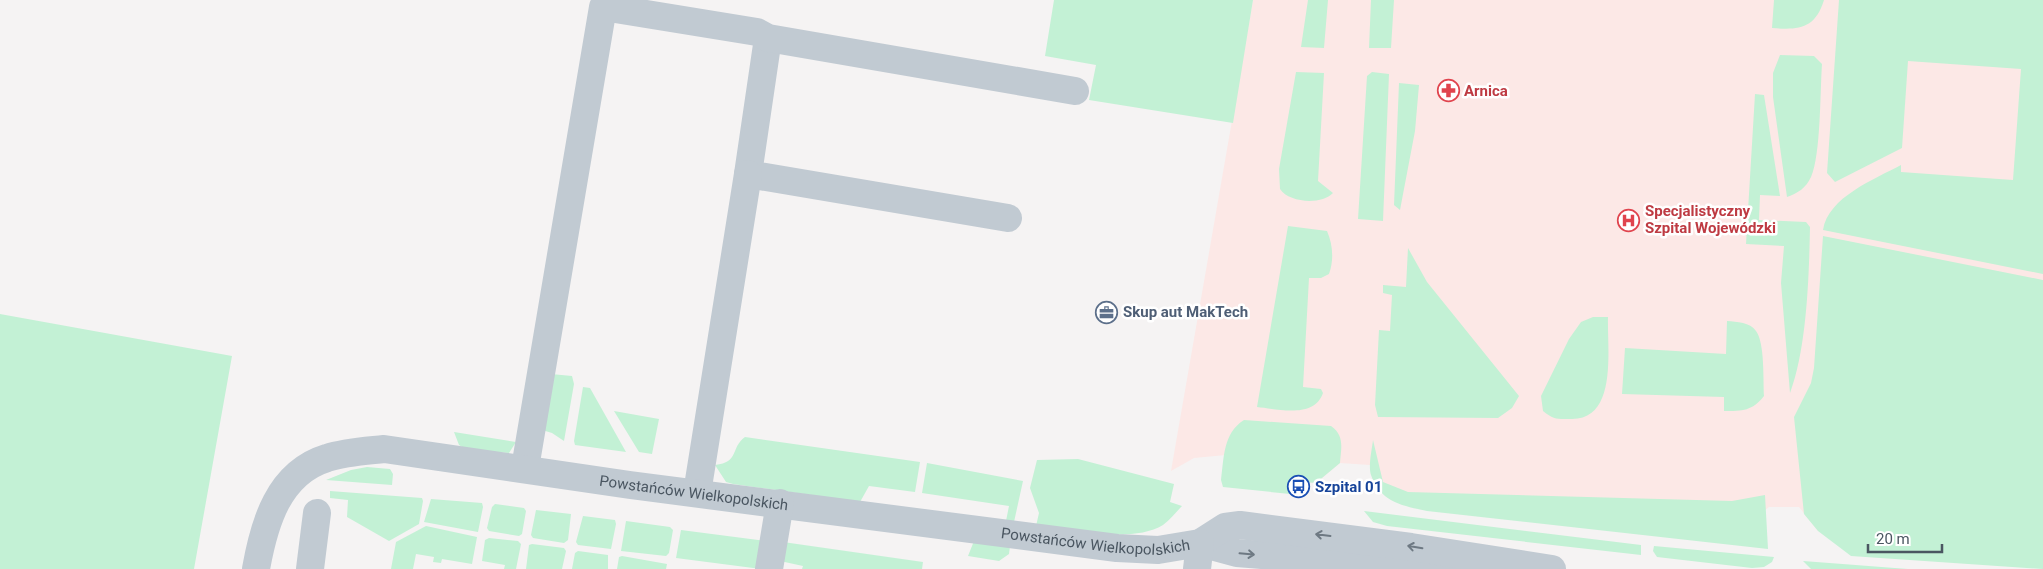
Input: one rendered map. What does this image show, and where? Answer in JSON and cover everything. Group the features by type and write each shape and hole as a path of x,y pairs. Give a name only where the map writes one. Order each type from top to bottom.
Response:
{"street":[{"path":"524,468 604,4 757,32 768,38 1075,91"},
{"path":"697,493 768,38"},
{"path":"748,174 1008,218"},
{"name":"Powstańców Wielkopolskich","path":"256,569 261,540 271,512 283,490 294,476 308,466 326,458 345,453 384,449 697,493 1117,548 1158,550 1200,542 1236,553 1408,566 1542,568"},
{"path":"769,569 780,503"},
{"path":"310,569 317,513"},
{"path":"1197,569 1200,542"}],"shaded area":[{"name":"Specjalistyczny Szpital Wojewódzki","path":"1253,0 2043,0 2043,316 1818,531 1799,507 1769,507 1748,524 1382,490 1370,465 1340,463 1316,483 1241,478 1226,455 1194,458 1171,471"}],"green space":[{"path":"1054,0 1253,0 1233,123 1089,100 1096,65 1045,56"},
{"path":"1308,0 1328,0 1324,48 1301,47"},
{"path":"1371,0 1394,0 1391,48 1369,48"},
{"path":"1774,0 1824,0 1816,17 1811,22 1798,28 1782,29 1772,28"},
{"path":"1839,0 2043,0 2043,274 1823,230 1827,218 1843,199 1854,190 1901,165 1901,172 2013,180 2021,69 1908,61 1902,148 1835,182 1827,173"},
{"path":"1780,55 1814,56 1822,64 1817,154 1814,167 1809,181 1804,187 1787,197 1773,97 1773,73"},
{"path":"1296,72 1324,73 1318,181 1333,193 1328,197 1314,201 1298,200 1284,194 1280,189 1279,169"},
{"path":"1372,72 1389,74 1383,221 1358,219 1367,76"},
{"path":"1399,83 1419,85 1415,131 1400,210 1394,205"},
{"path":"1755,94 1764,95 1780,196 1760,195 1759,220 1806,222 1810,227 1804,334 1796,375 1790,393 1781,283 1784,246 1746,244"},
{"path":"1288,226 1327,231 1332,252 1329,274 1321,278 1309,278 1303,387 1321,389 1323,393 1312,406 1294,410 1257,407"},
{"path":"1823,236 2043,280 2043,569 1851,556 1818,531 1804,514 1794,417 1811,383 1814,368"},
{"path":"1408,248 1427,282 1519,396 1512,408 1498,418 1378,417 1375,405 1379,330 1390,331 1392,295 1383,293 1383,285 1406,287"},
{"path":"0,314 232,356 194,569 0,569"},
{"path":"1593,317 1608,317 1607,380 1603,396 1596,408 1586,416 1559,419 1550,416 1543,411 1541,396 1569,339 1581,322"},
{"path":"1727,321 1750,326 1759,337 1762,353 1764,396 1755,405 1742,410 1724,411 1724,397 1622,394 1625,348 1726,354"},
{"path":"551,374 572,376 574,384 564,441 552,433 542,430"},
{"path":"583,387 590,388 626,452 575,445 574,441"},
{"path":"614,411 659,419 652,454 639,452"},
{"path":"1244,420 1331,426 1340,438 1340,463 1316,483 1291,481 1290,494 1223,487 1221,480 1228,439 1237,425"},
{"path":"454,432 516,442 509,453 467,450 459,445"},
{"path":"745,437 920,462 915,492 869,486 860,502 726,482 715,465 732,458 740,441"},
{"path":"1373,440 1383,482 1408,492 1732,501 1765,495 1768,549 1427,511 1401,505 1386,497 1380,491 1371,475 1370,458"},
{"path":"1078,459 1174,484 1170,502 1182,506 1163,525 1150,531 1135,534 1101,534 1036,526 1039,513 1030,488 1037,460"},
{"path":"927,463 1023,481 1014,522 1006,521 1009,506 922,493"},
{"path":"367,467 390,469 393,474 392,485 326,480 351,470"},
{"path":"330,491 422,498 419,524 389,541 347,517 348,500 330,498"},
{"path":"431,499 482,503 483,507 478,532 424,522"},
{"path":"495,504 524,508 526,511 522,534 519,536 489,531 487,528 492,507"},
{"path":"536,510 571,514 568,540 564,543 533,538 531,535"},
{"path":"1364,511 1641,545 1641,555 1387,526 1373,522"},
{"path":"583,516 615,520 616,524 611,549 578,545 576,542"},
{"path":"626,521 670,527 673,530 669,553 666,556 621,551"},
{"path":"426,526 477,537 472,564 442,559 441,563 433,562 434,557 416,554 413,569 391,569 396,542"},
{"path":"681,530 765,541 761,569 676,558"},
{"path":"489,538 518,541 521,544 516,569 504,569 505,565 482,561 485,540"},
{"path":"974,541 1010,546 1009,554 999,561 968,556"},
{"path":"783,542 923,562 922,569 802,569 803,566 780,561"},
{"path":"529,545 564,548 566,551 562,569 526,569"},
{"path":"1654,546 1774,557 1772,562 1764,567 1752,568 1657,557 1653,551"},
{"path":"578,551 608,555 608,569 572,569 575,553"},
{"path":"619,557 667,564 666,569 617,569"},
{"path":"1803,561 1908,569 1811,569"}],"place":[{"name":"Arnica","path":"1448,91"},
{"name":"Specjalistyczny Szpital Wojewódzki","path":"1629,220"},
{"name":"Skup aut MakTech","path":"1107,312"},
{"name":"Szpital 01","path":"1299,487"}]}
